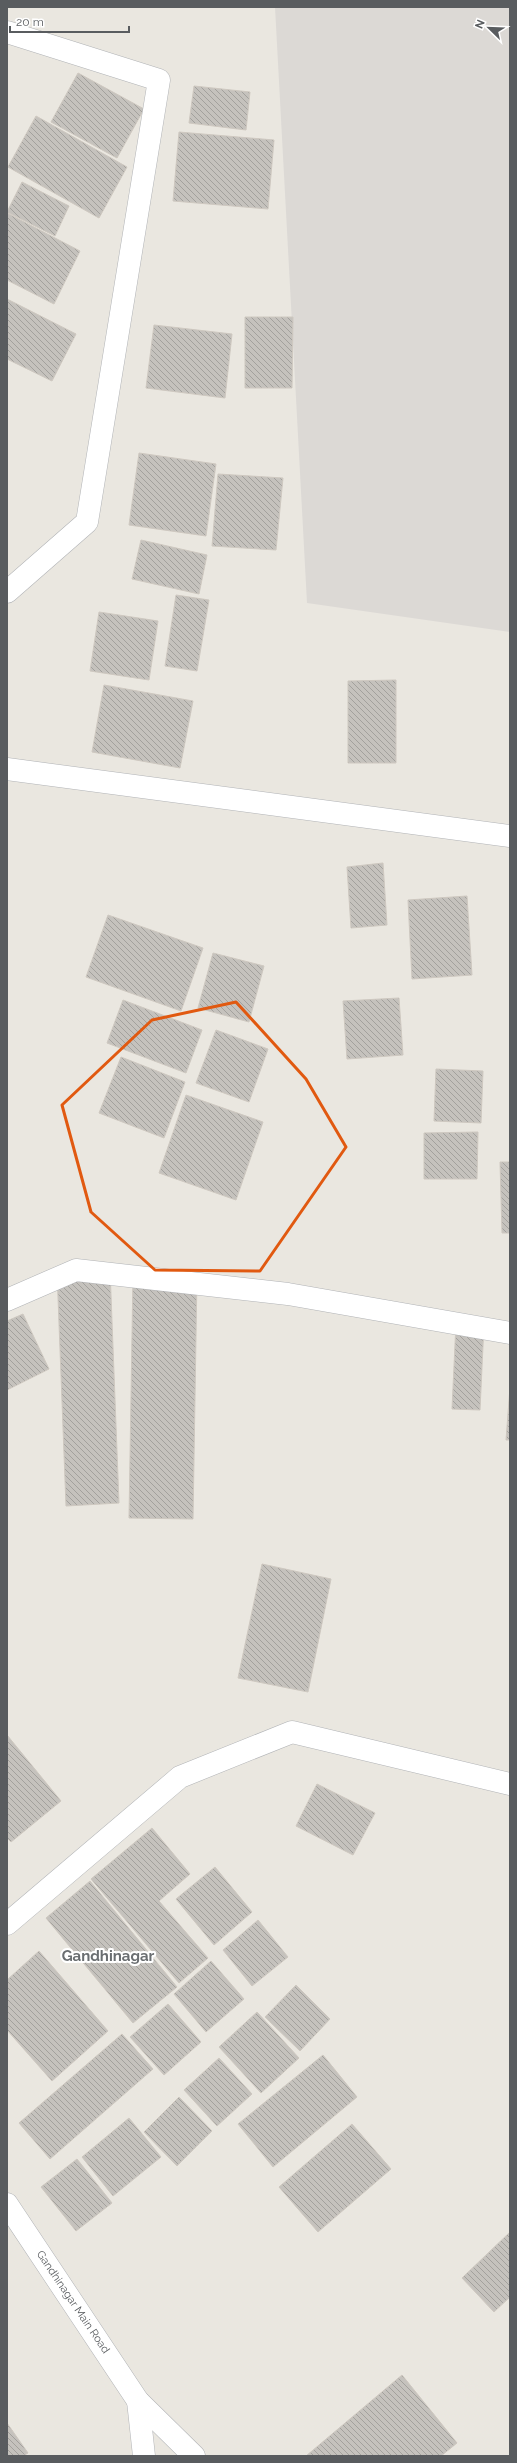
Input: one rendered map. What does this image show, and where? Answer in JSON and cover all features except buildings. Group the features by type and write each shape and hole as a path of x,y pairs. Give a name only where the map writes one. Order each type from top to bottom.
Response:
{"street":[{"path":"7,32 160,80 87,522 7,592"},
{"path":"7,769 510,836"},
{"path":"7,1300 76,1270 288,1294 510,1333"},
{"path":"7,1924 180,1777 292,1732 510,1784"},
{"name":"Gandhinagar Main Road","path":"7,2204 138,2400 194,2456"},
{"path":"138,2400 144,2456"}],"highlighted area":[{"path":"236,1002 306,1079 346,1147 260,1271 155,1270 91,1212 62,1105 152,1020"}],"shaded area":[{"path":"275,7 510,7 510,632 307,603"}],"district":[{"name":"Gandhinagar","path":"108,1956"}]}
